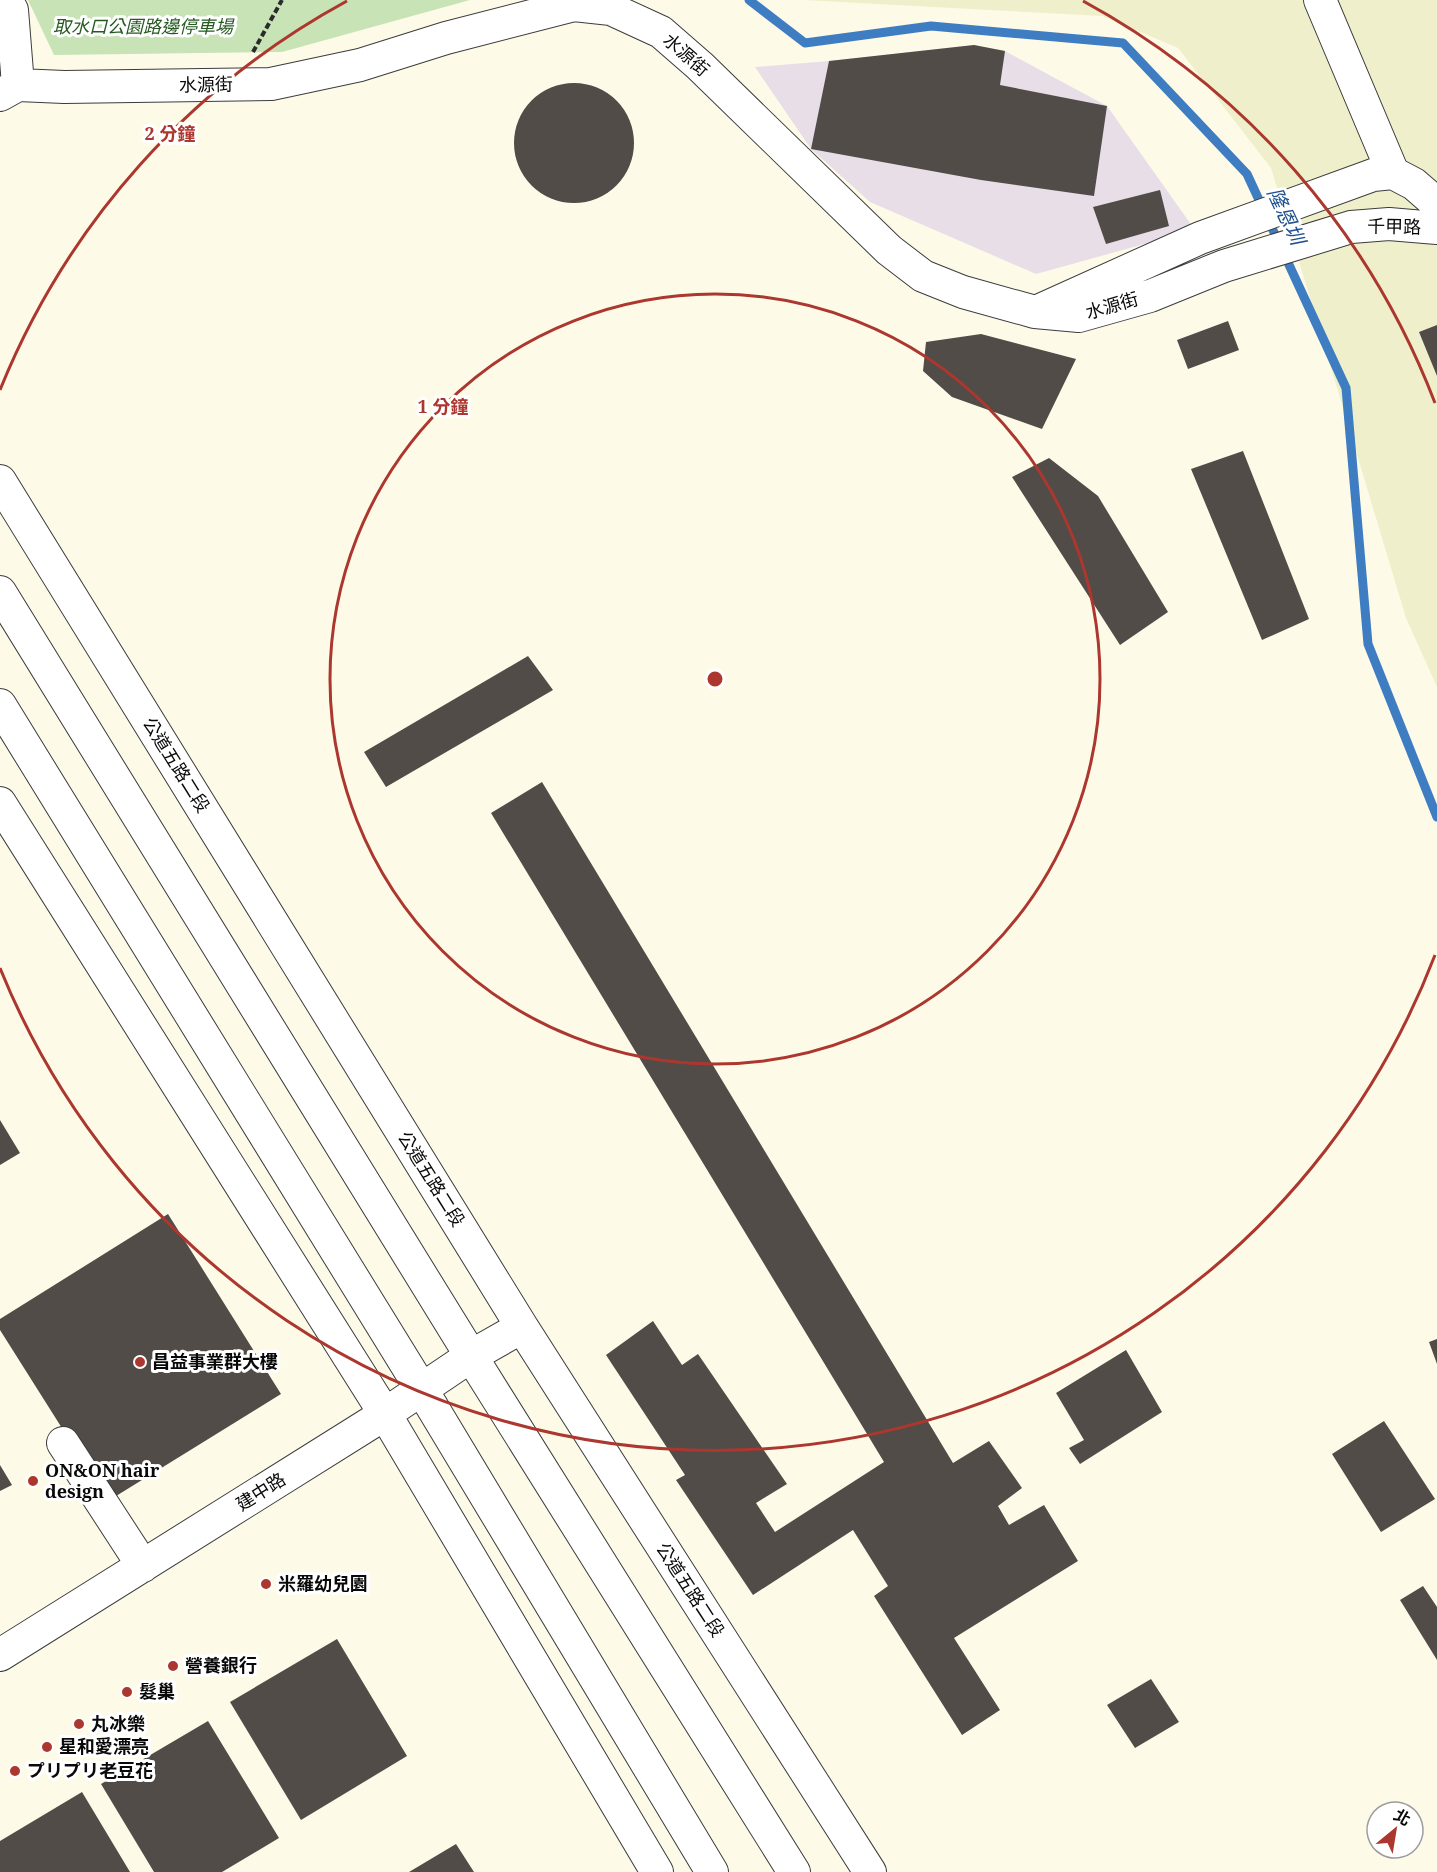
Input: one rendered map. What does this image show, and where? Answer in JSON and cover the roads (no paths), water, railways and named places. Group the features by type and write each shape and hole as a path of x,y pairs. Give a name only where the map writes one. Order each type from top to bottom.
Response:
{"street":[{"path":"6,0 12,10 9,90"},
{"path":"1320,0 1393,173"},
{"name":"水源街","path":"9,90 270,84 360,65 446,38 574,5 611,9 661,32 700,66 889,250 922,276 963,292 1035,312 1079,316 1150,296 1224,266"},
{"path":"1035,312 1200,238 1374,175 1393,173 1414,184 1437,204"},
{"name":"千甲路","path":"1224,266 1351,227 1389,224 1437,228"},
{"name":"公道五路二段","path":"0,480 522,1327 870,1872"},
{"path":"0,592 471,1356 794,1872"},
{"path":"0,705 422,1390 712,1872"},
{"path":"0,803 385,1414 657,1872"},
{"name":"建中路","path":"0,1655 385,1414 471,1356 522,1327"},
{"path":"63,1443 143,1566"}],"waterway":[{"name":"隆恩圳","path":"749,0 805,43 931,26 1123,43 1247,174 1346,388 1368,644 1437,817"}],"place":[{"name":"昌益事業群大樓","path":"140,1362"},
{"name":"ON&ON hair design","path":"33,1481"},
{"name":"米羅幼兒園","path":"266,1584"},
{"name":"營養銀行","path":"173,1666"},
{"name":"髮巢","path":"127,1692"},
{"name":"丸冰樂","path":"79,1724"},
{"name":"星和愛漂亮","path":"47,1747"},
{"name":"プリプリ老豆花","path":"15,1771"}],"park label":[{"name":"取水口公園路邊停車場","path":"143,27"}]}
